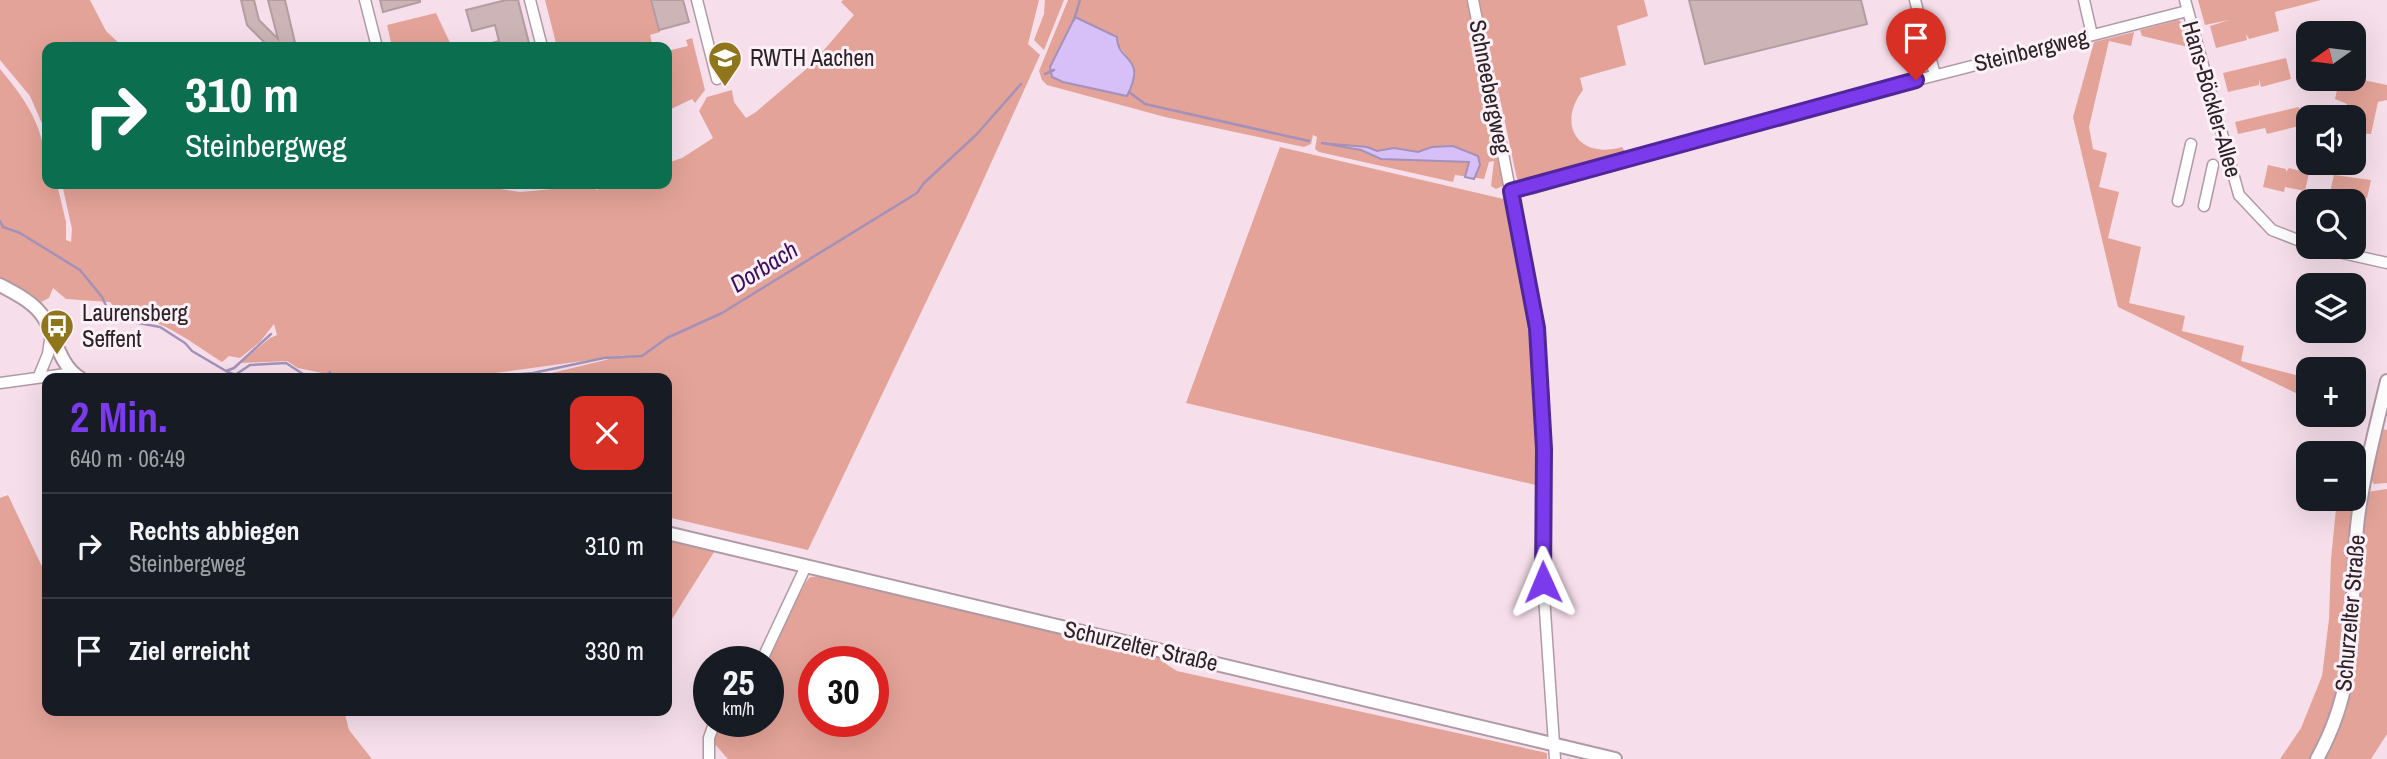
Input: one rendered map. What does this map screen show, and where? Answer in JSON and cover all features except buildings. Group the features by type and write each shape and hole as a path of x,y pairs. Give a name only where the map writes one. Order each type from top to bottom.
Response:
{"street":[{"path":"365,0 376,42"},
{"path":"530,0 541,42"},
{"path":"697,0 717,79"},
{"name":"Schneebergweg","path":"1473,0 1537,328 1544,449 1542,566 1555,759"},
{"path":"1915,0 1935,75"},
{"path":"2084,0 2092,35"},
{"name":"Steinbergweg","path":"1511,191 1546,184 1935,75 2092,35 2186,6"},
{"name":"Hans-Böckler-Allee","path":"2186,6 2239,195 2272,230 2296,239"},
{"path":"2178,201 2191,144"},
{"path":"2204,206 2213,165"},
{"path":"2366,258 2387,263"},
{"path":"0,285 36,308 74,373"},
{"path":"0,383 39,376 51,332"},
{"name":"Schurzelter Straße","path":"2317,759 2346,692 2353,630 2358,518 2366,467 2387,381"},
{"name":"Schurzelter Straße","path":"672,534 1615,759"},
{"path":"768,646 806,566"},
{"path":"709,737 709,759"}],"shaded area":[{"path":"0,0 90,0 106,31 118,42 42,42 42,124 30,96 0,60"},
{"path":"545,0 651,0 660,32 650,35 652,42 556,42"},
{"path":"1039,0 1028,44 1040,55 967,216 808,550 672,518 672,373 552,373 626,355 495,373 322,373 298,368 287,361 240,363 277,335 274,324 260,342 240,358 229,356 222,362 164,326 126,317 110,302 66,299 53,288 49,298 41,302 0,277 0,69 21,96 36,122 42,140 42,189 58,189 66,222 66,240 71,242 72,229 63,189 500,189 520,192 553,189 672,189 672,161 713,138 699,111 707,97 732,90 734,102 746,118 756,112 811,65 854,15 841,2"},
{"path":"1045,0 1064,0 1044,50 1034,40 1044,14"},
{"path":"1068,0 1468,0 1505,185 1496,189 1491,186 1494,161 1489,162 1484,179 1455,175 1453,182 1319,152 1315,149 1317,137 1313,135 1311,144 1304,147 1165,117 1047,85 1039,71","holes":["1075,17 1117,37 1117,43 1133,65 1053,74 1050,67"]},
{"path":"1479,0 1644,0 1648,16 1617,26 1626,65 1580,78 1583,90 1575,103 1572,116 1572,127 1584,144 1607,150 1622,147 1627,155 1530,183 1517,179"},
{"path":"2198,0 2321,0 2275,12 2279,31 2249,39 2246,34 2247,40 2216,48 2210,26 2229,20 2205,25"},
{"path":"436,13 450,42 391,42 387,25"},
{"path":"1075,17 1117,37 1118,45 1133,66 1133,83 1127,96 1063,82 1052,77 1050,67"},
{"path":"2178,20 2183,23 2188,47 2142,36 2140,30"},
{"path":"2134,32 2131,46 2109,41 2089,127 2093,149 2107,153 2099,187 2119,192 2108,238 2141,247 2129,303 2185,316 2182,331 2244,346 2241,361 2296,375 2296,393 2118,307 2073,117 2094,42"},
{"path":"692,38 705,90 695,103 692,99 672,109 672,50 688,46 686,40"},
{"path":"2286,58 2291,79 2261,87 2259,79 2259,85 2228,92 2223,73"},
{"path":"2366,81 2387,85 2387,100 2378,102 2371,134 2366,134 2366,105 2347,105 2335,99 2337,91 2366,91"},
{"path":"2296,108 2296,127 2267,134 2265,128 2238,134 2235,122"},
{"path":"1321,143 1367,147 1377,151 1394,148 1418,152 1432,147 1453,146 1478,156 1480,165 1474,179 1465,177 1469,162 1381,159 1361,150"},
{"path":"1280,147 1508,200 1532,328 1540,486 1186,403"},
{"path":"2268,165 2286,169 2286,172 2289,168 2296,170 2296,175 2309,175 2305,189 2285,187 2284,192 2263,187"},
{"path":"2334,175 2371,180 2367,198 2366,189 2331,189"},
{"path":"2379,428 2387,430 2387,483 2374,484 2369,477"},
{"path":"2387,489 2387,734 2371,759 2321,759 2350,696 2357,645 2361,546 2367,492"},
{"path":"8,495 42,566 42,716 345,716 349,730 372,759 0,759 0,498"},
{"path":"2336,511 2352,511 2354,513 2350,608 2342,672 2335,702 2309,759 2280,759 2301,728 2322,676 2329,619"},
{"path":"672,539 716,549 672,619"},
{"path":"823,576 1164,655 1166,664 1177,671 1547,753 1547,759 728,759 713,742 714,737 784,737 784,646 772,646 810,577"}],"waterway":[{"name":"Dorbach","path":"1074,20 1080,0"},
{"name":"Dorbach","path":"1045,74 1054,70"},
{"name":"Dorbach","path":"533,373 604,358 642,356 667,338 722,313 917,193 924,183 976,135 1021,84"},
{"path":"1129,92 1145,104 1309,141"},
{"path":"0,221 3,227 20,233 80,270 102,297 108,310 133,322 160,327 185,343 192,351 226,371 234,368 271,334"},
{"path":"238,373 250,365 286,363 301,373"},
{"path":"226,371 230,373"}],"place":[{"name":"RWTH Aachen","path":"725,88"},
{"name":"Laurensberg Seffent","path":"57,356"}],"route":[{"path":"1543,582 1544,449 1537,328 1511,191 1533,188 1916,80"}]}
